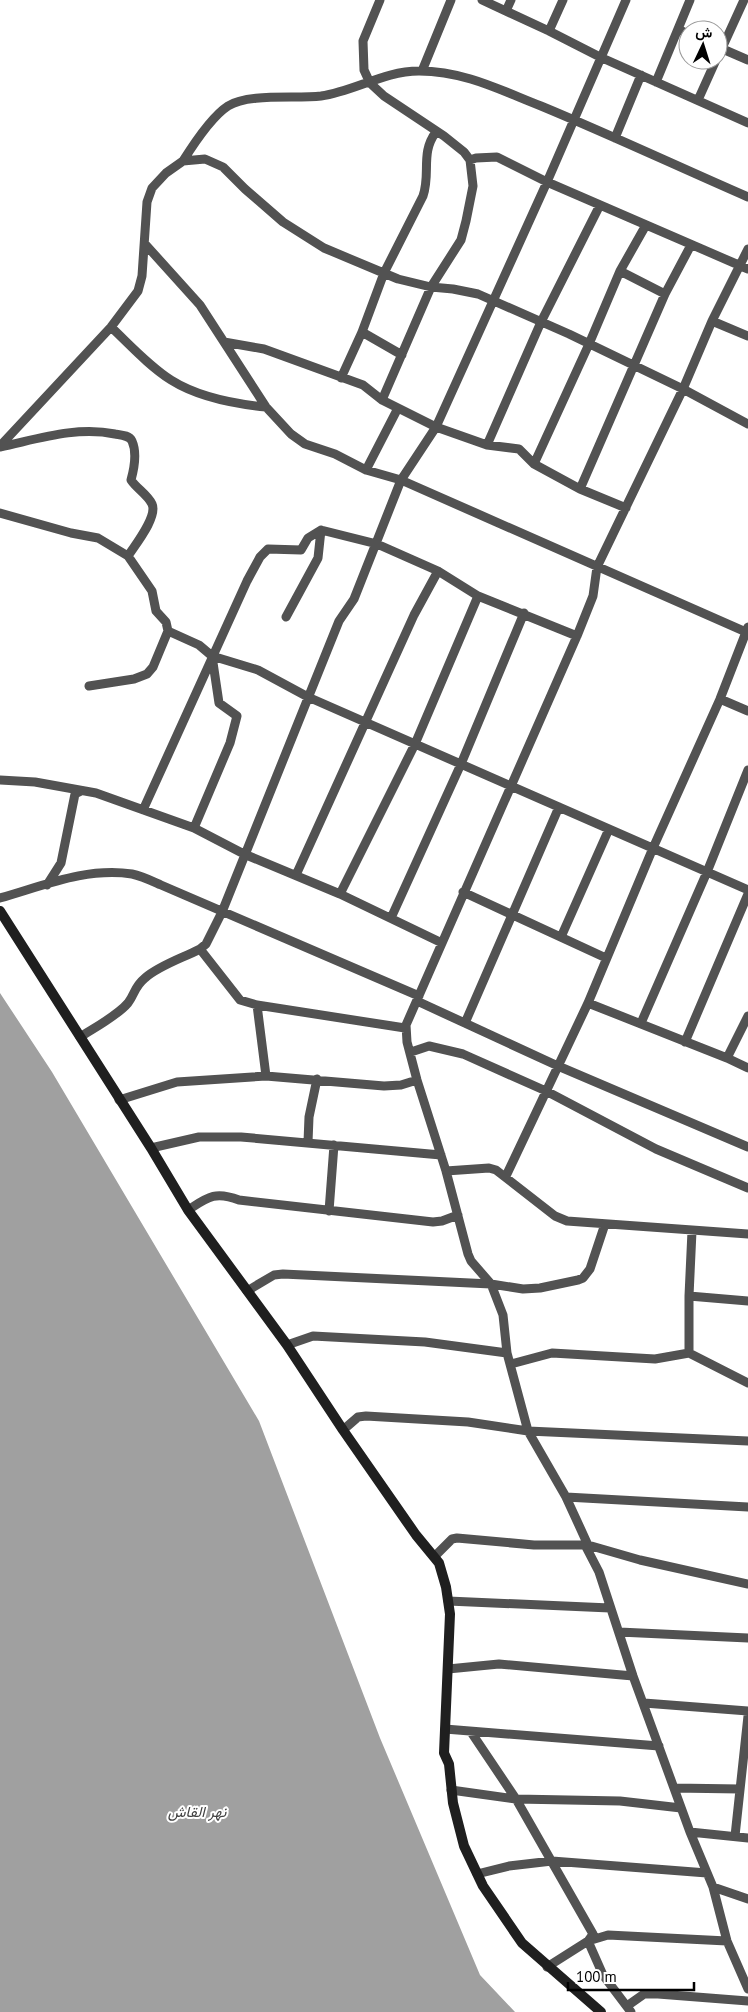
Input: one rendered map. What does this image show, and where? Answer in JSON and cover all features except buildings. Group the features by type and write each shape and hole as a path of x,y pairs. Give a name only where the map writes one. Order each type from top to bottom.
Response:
{"main road":[{"path":"0,911 188,1210 286,1345 342,1430 416,1535 434,1556 443,1574 450,1627 444,1753 449,1764 451,1790 464,1846 477,1874 506,1923 522,1943 547,1967 601,2012"}],"street":[{"path":"380,0 363,41 364,70 370,83 384,96 457,146 470,160 473,186 461,240 431,288 382,400"},
{"path":"422,71 451,0"},
{"path":"482,0 600,57 747,120"},
{"path":"506,10 511,0"},
{"path":"549,31 563,0"},
{"path":"80,1037 123,1008 130,1001 133,991 138,984 149,975 200,949 206,944 222,912 339,620 354,599 402,480 436,427 547,182 626,0"},
{"path":"682,20 690,0"},
{"path":"728,34 744,0"},
{"path":"656,82 678,29"},
{"path":"728,55 748,60"},
{"path":"698,100 711,70"},
{"path":"0,446 110,327 138,291 142,276 147,202 152,188 166,173 182,161 207,127 228,106 248,99 306,98 331,94 370,83 396,72 422,71 470,77 573,119 748,197"},
{"path":"615,138 641,75"},
{"path":"341,378 362,332 384,273 423,196 426,184 425,168 428,148 436,132"},
{"path":"470,160 476,158 497,158 547,182 744,268"},
{"path":"182,161 206,159 223,167 244,190 283,222 324,248 384,273 431,288 470,292 492,300 683,389 748,424"},
{"path":"487,445 541,322 600,205"},
{"path":"534,464 620,271 646,225"},
{"path":"145,244 200,305 266,407 291,434 305,444 335,454 366,470 402,480 597,567 747,631 720,699 652,848 588,1003 506,1176"},
{"path":"580,489 665,294 691,245"},
{"path":"748,248 744,268 712,321 683,389 597,567 593,596 577,636 463,892 405,1028 410,1052 471,1262 491,1284 503,1315 507,1353 528,1431 566,1497 599,1572 633,1676 690,1832 713,1887 727,1941 748,1989"},
{"path":"620,271 665,294"},
{"path":"712,321 748,336"},
{"path":"110,327 163,374 183,387 233,402 266,407"},
{"path":"362,332 402,355"},
{"path":"224,342 272,352 363,385 382,400 436,427 487,445 518,449 534,464 580,489 626,508"},
{"path":"366,470 398,408"},
{"path":"0,446 84,430 104,432 130,439 133,442 134,466 131,480 152,504 153,514 128,556"},
{"path":"0,513 71,533 98,538 128,556 152,590 156,611 166,622 168,631 154,667 147,674 125,681 89,686"},
{"path":"286,618 318,558 322,530"},
{"path":"143,810 247,581 268,549 301,550 308,538 322,530 377,544 438,571 478,596 577,636"},
{"path":"296,875 414,615 438,571"},
{"path":"340,894 414,744 478,596"},
{"path":"391,918 461,764 524,613"},
{"path":"168,631 199,645 212,656 258,670 308,697 512,785 748,892 685,1042"},
{"path":"194,828 230,743 237,716 220,703 212,656"},
{"path":"720,699 748,711"},
{"path":"642,1023 707,872 748,770"},
{"path":"0,780 35,782 96,793 194,828 244,854 340,894 442,943"},
{"path":"47,885 61,863 75,794 81,790"},
{"path":"465,1023 559,807"},
{"path":"561,937 609,828"},
{"path":"0,898 47,885 57,880 111,873 133,874 418,999 558,1066 748,1147"},
{"path":"463,892 606,958"},
{"path":"200,949 240,1000 257,1005 405,1028"},
{"path":"588,1003 642,1023 748,1068"},
{"path":"257,1005 266,1076"},
{"path":"727,1058 748,1016"},
{"path":"410,1052 429,1046 463,1054 546,1091 656,1149 748,1188"},
{"path":"118,1100 177,1082 266,1076 384,1086 402,1085 418,1080"},
{"path":"308,1142 309,1117 317,1079"},
{"path":"150,1148 202,1136 308,1142 441,1155"},
{"path":"329,1211 334,1146"},
{"path":"446,1171 488,1168 496,1170 561,1220 748,1234"},
{"path":"188,1210 210,1196 225,1194 239,1200 434,1222 458,1215"},
{"path":"247,1291 274,1275 282,1274 491,1284 531,1289 583,1278 590,1269 605,1224"},
{"path":"689,1353 692,1231"},
{"path":"689,1296 748,1301"},
{"path":"286,1345 313,1336 425,1342 507,1353"},
{"path":"510,1364 552,1354 655,1359 689,1353 748,1383"},
{"path":"342,1430 358,1418 366,1416 468,1422 528,1431 748,1441"},
{"path":"566,1497 748,1507"},
{"path":"434,1556 455,1538 534,1545 586,1545 640,1560 748,1584"},
{"path":"448,1602 610,1608"},
{"path":"619,1632 748,1638"},
{"path":"448,1669 499,1664 633,1676"},
{"path":"644,1703 748,1712"},
{"path":"735,1836 740,1788 745,1773 748,1716"},
{"path":"445,1729 659,1746"},
{"path":"471,1732 516,1799 593,1934 588,1941"},
{"path":"674,1788 740,1788"},
{"path":"451,1790 516,1799 620,1801 681,1808"},
{"path":"690,1832 748,1838"},
{"path":"477,1874 509,1866 552,1861 707,1873"},
{"path":"713,1887 748,1899"},
{"path":"547,1967 588,1941 608,1936 727,1941"},
{"path":"588,1941 604,1975 629,2009 644,1994 748,2001"}],"water":[{"name":"نهر القاش","path":"0,993 52,1072 259,1421 380,1738 480,1975 515,2012 0,2012"}]}
